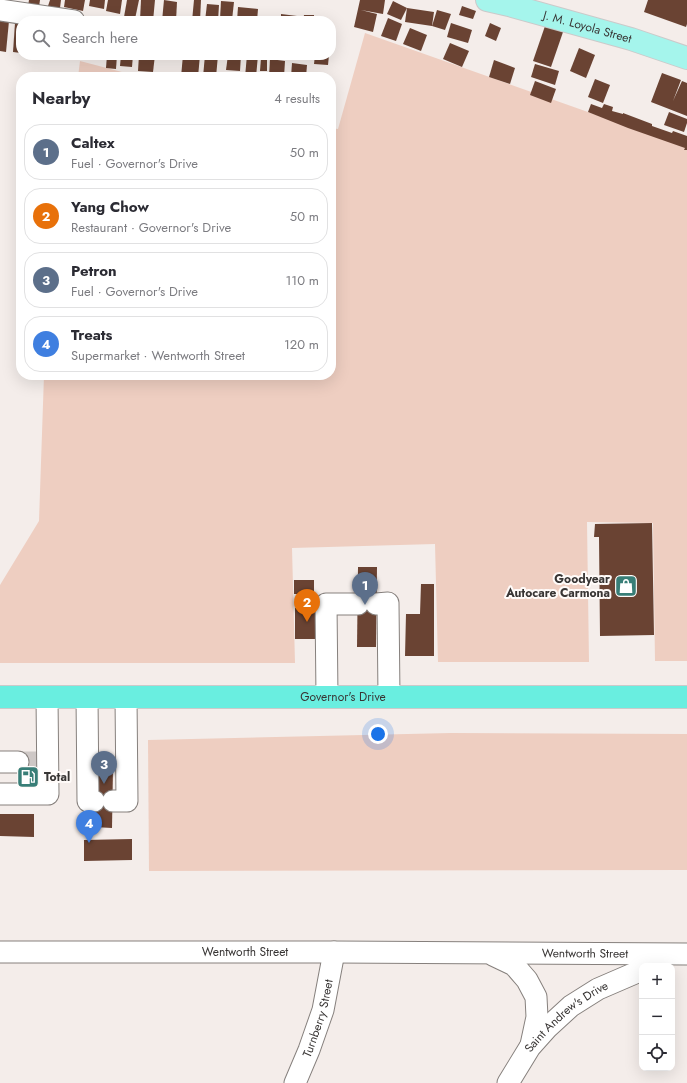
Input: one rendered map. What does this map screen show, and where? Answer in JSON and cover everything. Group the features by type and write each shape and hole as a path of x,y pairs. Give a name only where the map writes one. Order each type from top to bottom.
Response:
{"highway":[{"name":"Governor's Drive","path":"0,697 687,696"}],"main road":[{"name":"J. M. Loyola Street","path":"488,0 632,39 687,58"}],"street":[{"path":"0,10 40,16"},
{"path":"327,697 326,604 388,603 389,697"},
{"path":"0,794 48,794 26,762 47,697"},
{"path":"87,697 88,801 127,801 126,697"},
{"name":"Wentworth Street","path":"0,952 684,954"},
{"name":"Turnberry Street","path":"295,1083 309,1050 323,1010 334,952"},
{"name":"Wentworth Street","path":"491,954 514,965 527,980 536,997 538,1018 530,1047"},
{"path":"659,963 684,954"},
{"name":"Saint Andrew's Drive","path":"508,1083 530,1047 547,1028 571,1006 598,989 639,971"}],"shaded area":[{"path":"365,33 687,147 687,661 655,661 653,523 587,522 589,662 438,662 435,544 292,548 295,663 0,663 0,585 39,521 44,380 336,380 336,129 338,129"},
{"path":"80,61 122,72 79,72"},
{"path":"451,733 687,734 687,870 149,871 148,740"}],"building":[{"path":"29,0 40,0 39,7 28,6"},
{"path":"50,0 61,0 60,8 48,6"},
{"path":"65,0 85,0 83,11 64,7"},
{"path":"90,0 105,0 104,9 89,6"},
{"path":"108,0 122,0 120,14 106,11"},
{"path":"127,0 139,0 136,16 124,16"},
{"path":"141,0 155,0 153,16 140,16"},
{"path":"164,0 177,2 176,16 162,16"},
{"path":"194,0 201,0 200,16 192,16"},
{"path":"360,0 385,0 383,14 361,10 377,14 373,32 354,27"},
{"path":"648,0 687,0 686,27 644,12"},
{"path":"221,1 234,2 232,16 220,16"},
{"path":"393,1 407,8 401,20 387,14"},
{"path":"207,4 219,5 218,16 206,16"},
{"path":"462,6 476,11 473,19 459,15"},
{"path":"238,7 258,9 257,16 237,16"},
{"path":"407,8 434,12 432,26 405,22"},
{"path":"437,10 451,14 445,30 432,26"},
{"path":"281,14 297,16 281,16"},
{"path":"304,15 314,15 314,16"},
{"path":"388,18 402,24 396,41 381,36"},
{"path":"0,20 9,21 6,52 0,51"},
{"path":"15,23 16,52 13,52"},
{"path":"451,23 472,30 468,43 447,37"},
{"path":"490,23 501,28 496,41 485,36"},
{"path":"545,26 563,32 551,67 533,61"},
{"path":"410,28 427,35 421,51 403,44"},
{"path":"450,43 469,51 462,67 443,59"},
{"path":"579,48 595,55 586,78 570,71"},
{"path":"107,60 117,60 116,69 106,68"},
{"path":"121,60 133,60 132,67 120,66"},
{"path":"139,60 154,60 153,72 138,71"},
{"path":"183,60 200,60 198,72 181,72"},
{"path":"205,60 218,60 216,72 203,72"},
{"path":"227,60 241,60 240,71 226,70"},
{"path":"247,60 258,60 256,72 245,72"},
{"path":"261,60 267,60 267,71 260,71"},
{"path":"270,60 285,61 284,72 269,72"},
{"path":"314,60 328,60 328,65 314,64"},
{"path":"494,60 515,68 510,84 489,77"},
{"path":"292,63 307,65 306,72 291,72"},
{"path":"535,64 559,71 555,85 531,77"},
{"path":"662,73 681,80 673,101 682,81 687,83 687,116 651,102"},
{"path":"595,79 610,85 603,103 588,97"},
{"path":"535,81 556,89 551,103 530,95"},
{"path":"591,104 602,108 604,104 613,107 612,111 623,113 672,133 673,131 687,136 687,150 588,112"},
{"path":"669,112 687,119 684,132 664,125"},
{"name":"Goodyear Autocare Carmona","path":"652,523 654,635 600,636 599,537 594,537 595,524"},
{"path":"358,567 377,567 376,647 357,647"},
{"path":"294,580 314,580 314,594 294,594"},
{"path":"421,584 434,584 434,656 405,656 406,614 420,614"},
{"path":"295,608 316,608 316,639 295,639"},
{"name":"Total","path":"18,757 37,757 37,792 18,792"},
{"path":"94,768 113,768 112,828 94,827"},
{"path":"0,814 34,814 34,837 0,836"},
{"path":"132,839 132,860 84,861 84,840"}],"tunnel":[{"path":"18,762 37,762"}],"place":[{"name":"Goodyear Autocare Carmona","path":"626,586"},
{"name":"Caltex","path":"365,605"},
{"name":"Yang Chow","path":"307,622"},
{"name":"Total","path":"28,777"},
{"name":"Petron","path":"104,784"},
{"name":"Treats","path":"89,843"}]}
